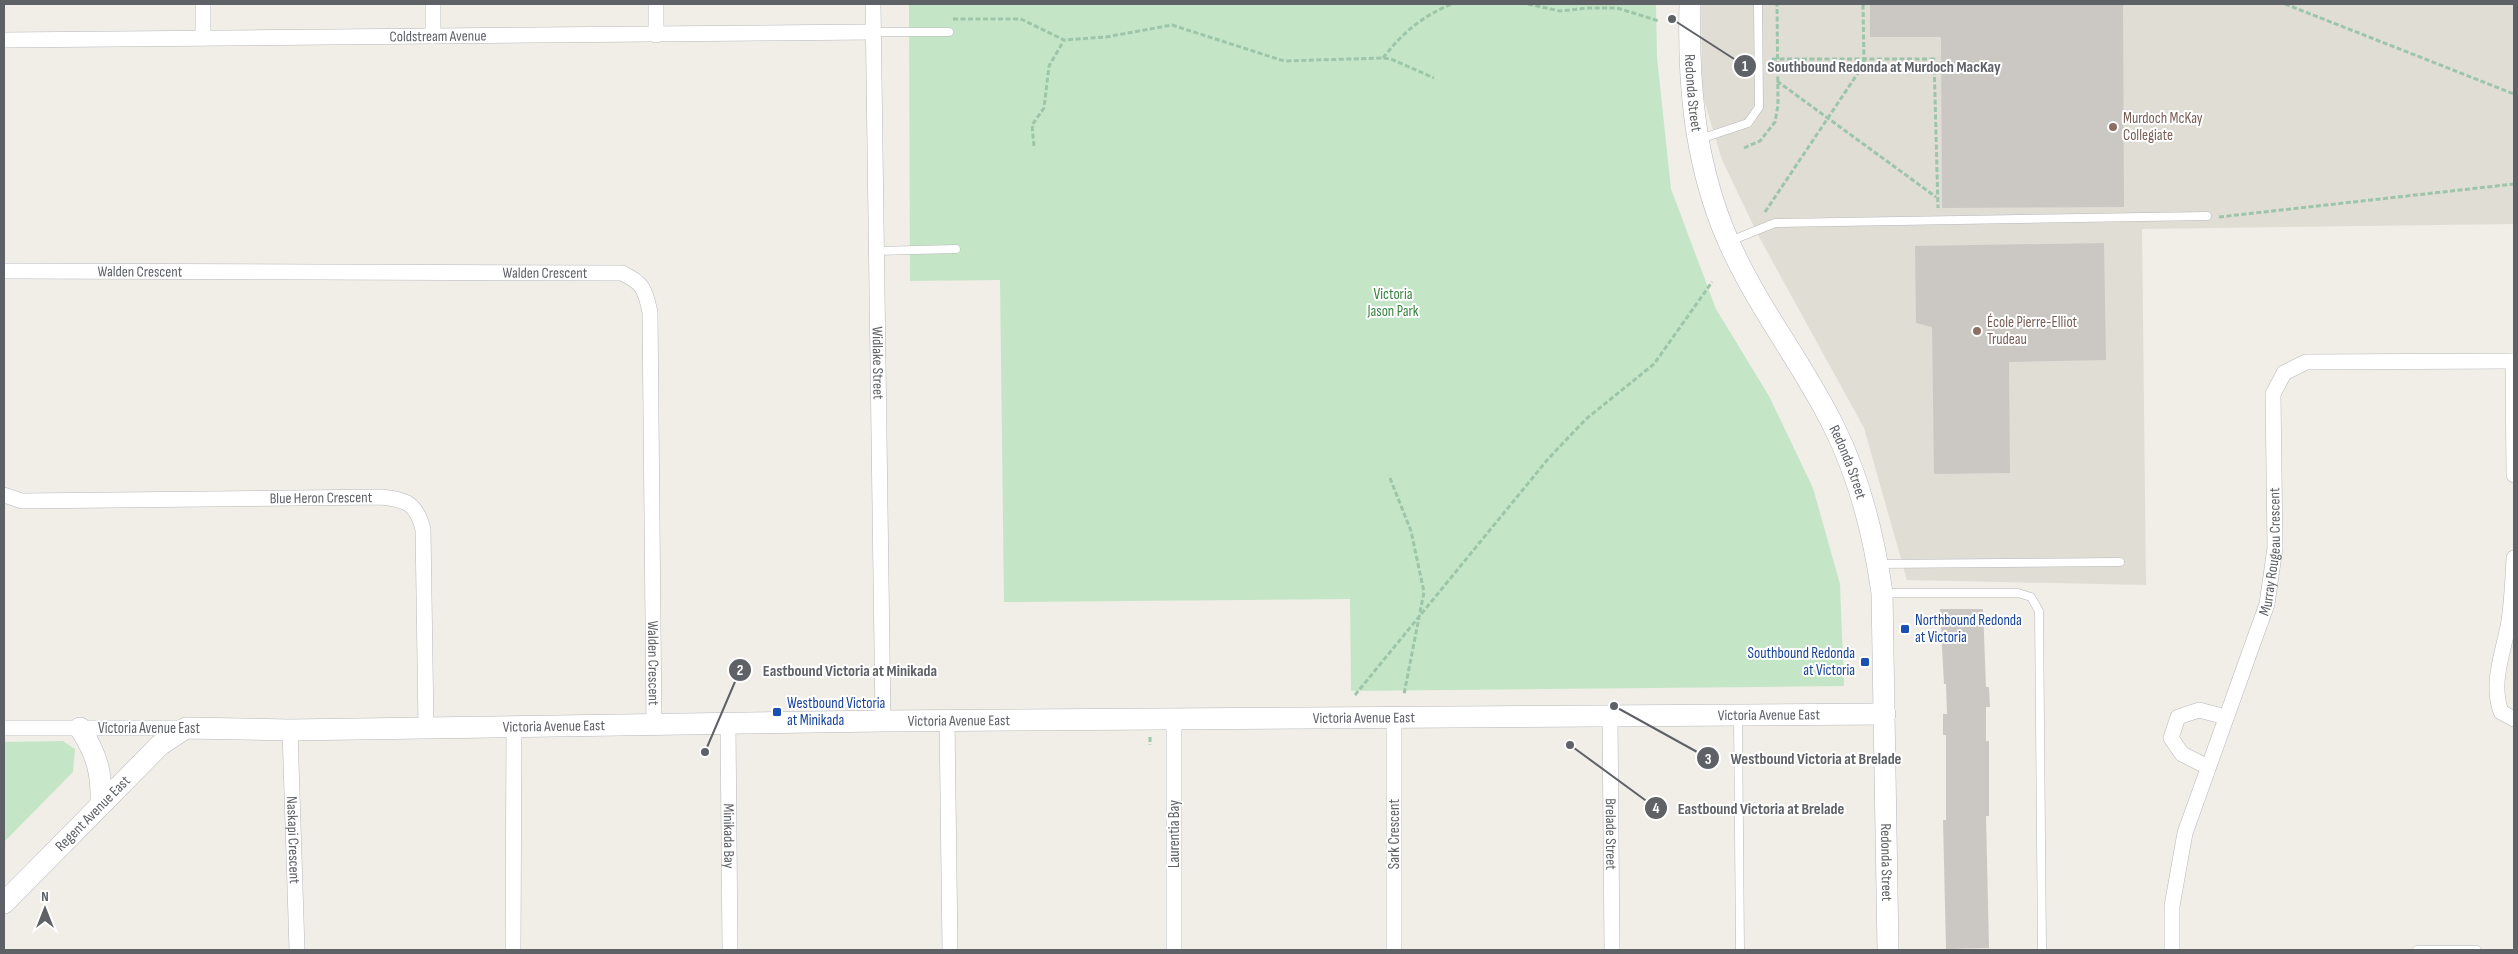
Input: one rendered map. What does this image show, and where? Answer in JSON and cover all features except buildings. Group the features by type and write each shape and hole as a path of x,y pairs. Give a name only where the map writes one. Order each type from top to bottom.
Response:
{"street":[{"path":"203,4 203,38"},
{"path":"433,4 433,36"},
{"path":"656,4 656,35"},
{"name":"Widlake Street","path":"873,4 883,721"},
{"name":"Redonda Street","path":"1690,4 1691,97 1697,140 1710,192 1728,242 1841,442 1862,498 1878,564 1882,593 1888,950"},
{"name":"Coldstream Avenue","path":"4,40 873,32"},
{"name":"Walden Crescent","path":"4,271 622,273 637,280 646,293 650,312 654,725"},
{"path":"2513,361 2514,476"},
{"name":"Murray Rougeau Crescent","path":"2172,950 2172,906 2185,833 2267,604 2275,548 2273,394 2284,373 2306,362 2513,361"},
{"name":"Blue Heron Crescent","path":"4,495 22,501 381,497 404,499 418,513 423,529 426,726"},
{"path":"2514,558 2509,620 2498,668 2496,700 2501,712 2514,719"},
{"path":"2208,767 2182,754 2170,738 2178,717 2199,710 2226,717"},
{"name":"Victoria Avenue East","path":"4,728 290,730 426,726 514,727 947,720 1885,714"},
{"name":"Brelade Street","path":"1610,716 1612,950"},
{"name":"Sark Crescent","path":"1394,717 1394,950"},
{"name":"Laurentia Bay","path":"1174,719 1174,950"},
{"path":"947,720 950,950"},
{"name":"Minikada Bay","path":"728,724 730,950"},
{"path":"513,950 514,727"},
{"path":"80,728 98,763 102,784 101,805"},
{"name":"Regent Avenue East","path":"4,903 160,745 186,728"},
{"name":"Naskapi Crescent","path":"290,730 296,950"}],"lane":[{"path":"1697,140 1748,123 1759,106 1758,4"},
{"path":"873,32 949,32"},
{"path":"1728,242 1775,223 2207,216"},
{"path":"876,251 956,249"},
{"path":"1878,564 2120,562"},
{"path":"1882,593 2018,593 2032,597 2039,611 2042,950"},
{"path":"1738,715 1740,950"},
{"path":"2417,950 2477,950"}],"path":[{"path":"1382,58 1396,40 1431,12 1452,4"},
{"path":"1528,4 1560,11 1588,8 1617,8 1659,21"},
{"path":"1764,214 1864,64 1863,4"},
{"path":"2285,4 2514,94"},
{"path":"957,19 1021,19 1064,40 1106,37 1172,25 1284,61 1392,59 1434,78"},
{"path":"1034,146 1032,126 1044,108 1049,66 1064,40"},
{"path":"1758,59 1934,59 1936,197 1939,220"},
{"path":"1777,81 1936,197"},
{"path":"2207,216 2230,217 2514,184"},
{"path":"1355,695 1548,459 1586,419 1654,364 1712,282"},
{"path":"1390,478 1413,539 1424,592 1404,694"}],"shaded area":[{"name":"Murdoch McKay Collegiate","path":"1701,4 2514,4 2514,224 2142,229 2146,585 1907,580 1864,428 1758,235 1722,160 1702,93"}],"green space":[{"name":"Victoria Jason Park","path":"909,4 1656,4 1657,57 1671,189 1716,309 1769,396 1813,488 1840,584 1844,686 1351,691 1350,599 1004,602 1000,280 910,281"},
{"path":"63,741 75,749 73,772 4,842 4,742"}],"place":[{"name":"Southbound Redonda at Murdoch MacKay","path":"1672,19"},
{"name":"Murdoch McKay Collegiate","path":"2113,127"},
{"name":"École Pierre-Elliot Trudeau","path":"1977,331"},
{"name":"Northbound Redonda at Victoria","path":"1905,629"},
{"name":"Southbound Redonda at Victoria","path":"1865,662"},
{"name":"Westbound Victoria at Brelade","path":"1614,706"},
{"name":"Westbound Victoria at Minikada","path":"777,712"},
{"name":"Eastbound Victoria at Brelade","path":"1570,745"},
{"name":"Eastbound Victoria at Minikada","path":"705,752"}]}
